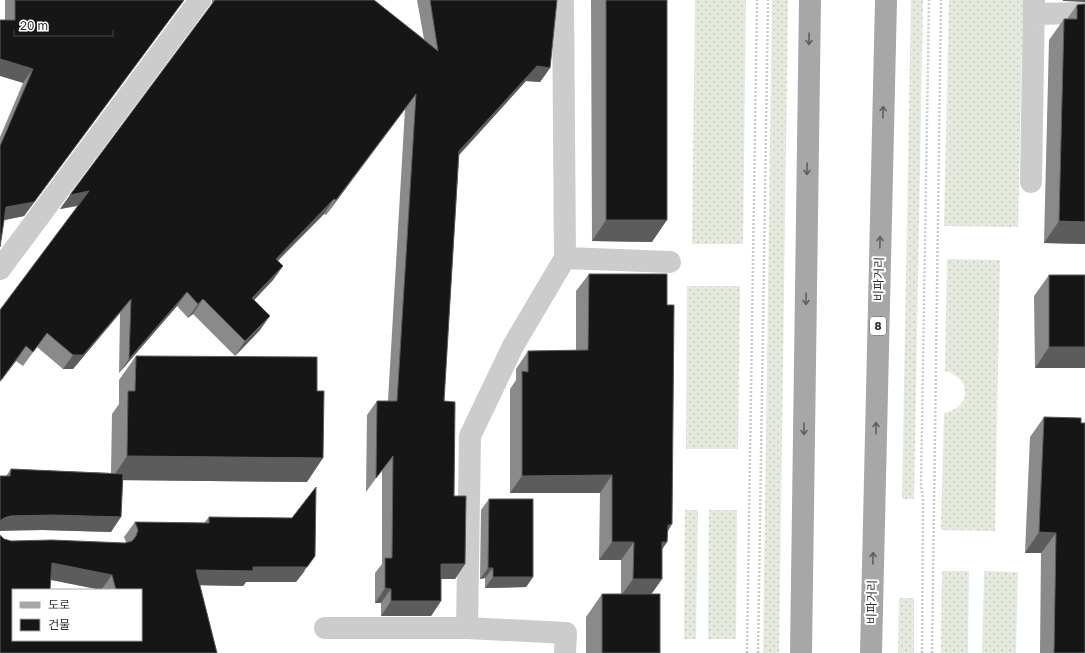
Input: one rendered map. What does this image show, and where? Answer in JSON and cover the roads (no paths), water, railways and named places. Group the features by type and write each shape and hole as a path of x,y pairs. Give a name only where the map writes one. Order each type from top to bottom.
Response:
{"main road":[{"path":"801,653 810,0"},
{"name":"비파거리","path":"871,653 886,0"}],"street":[{"path":"0,269 200,0"},
{"path":"467,628 470,436 513,346 565,258 563,0"},
{"path":"1030,182 1034,7 1085,13"},
{"path":"565,258 670,262"},
{"path":"325,628 467,628 566,633 565,653"}]}
